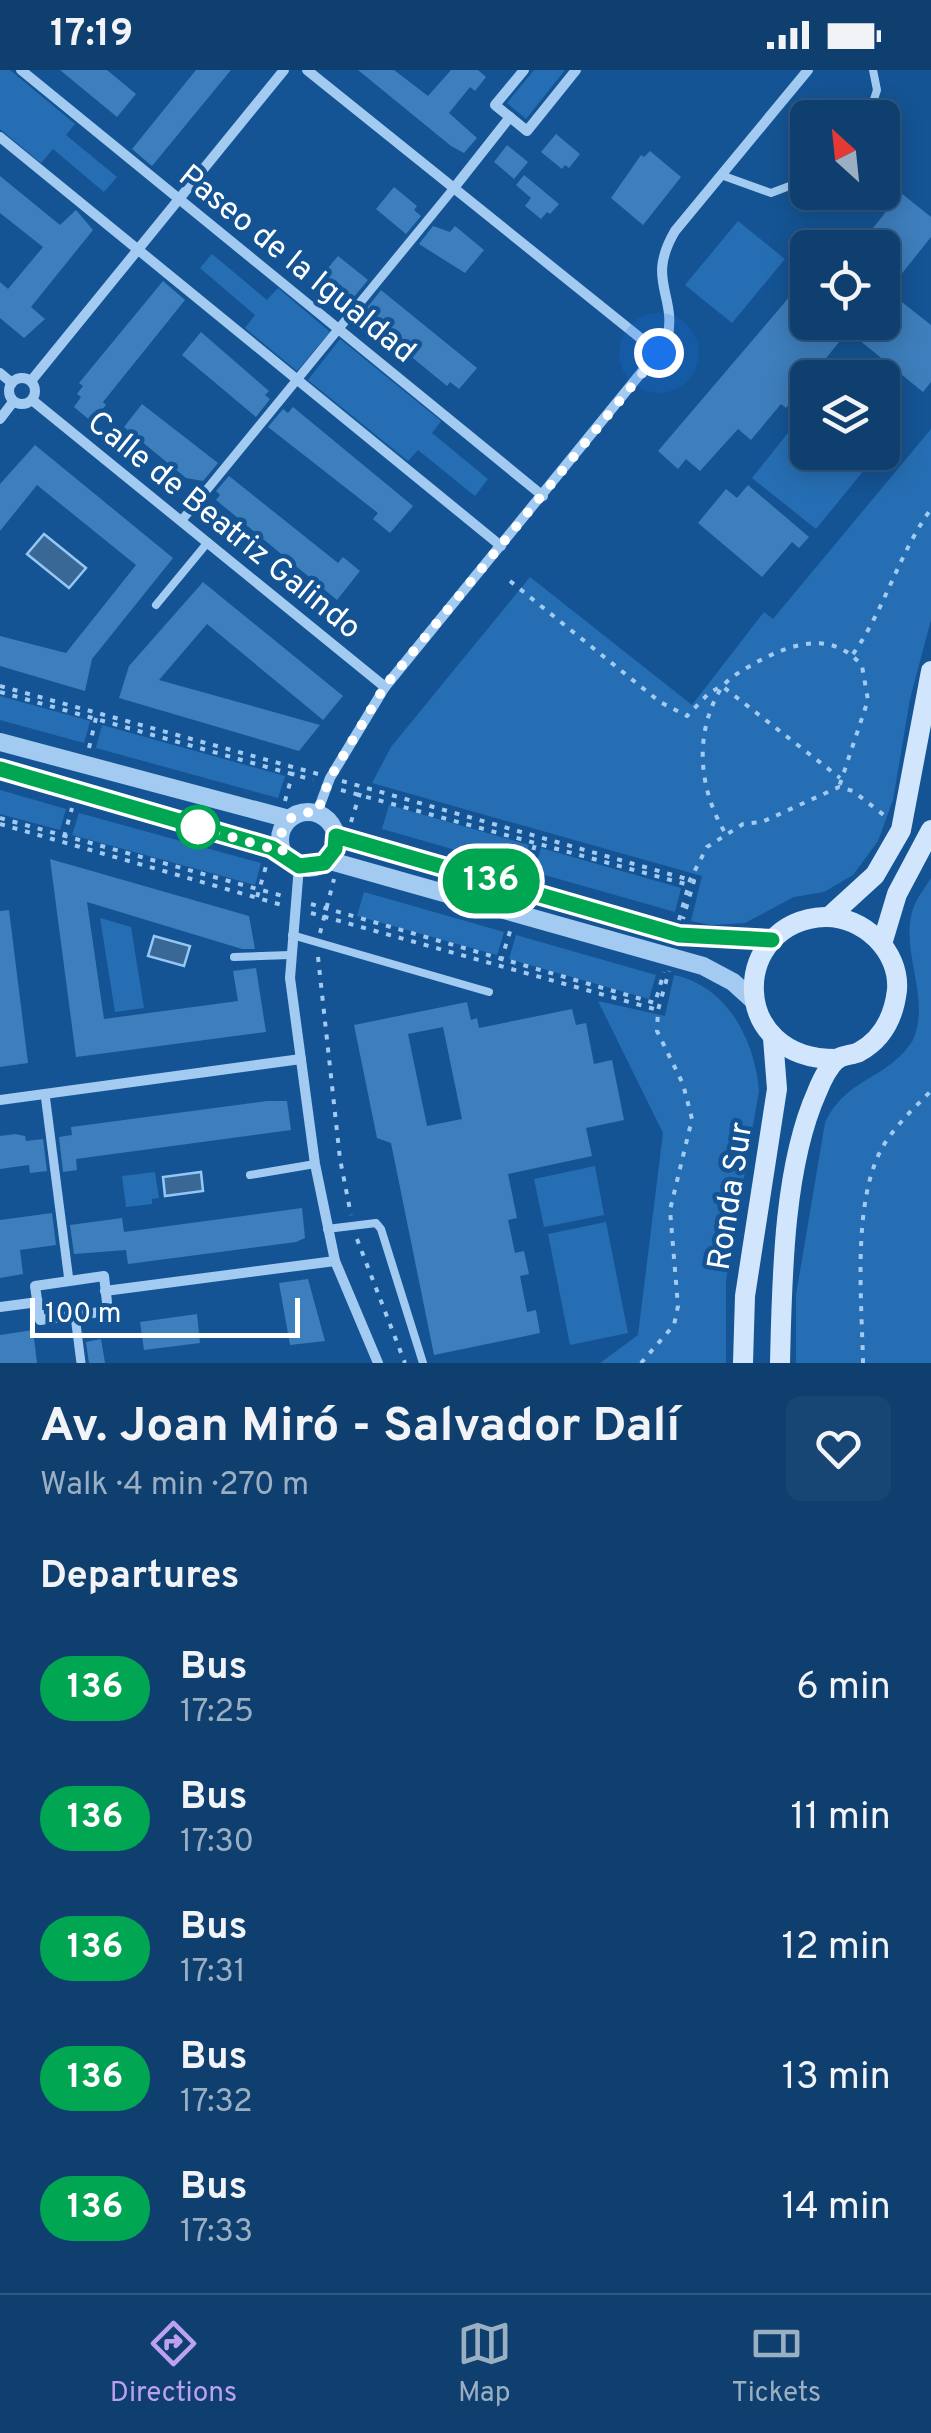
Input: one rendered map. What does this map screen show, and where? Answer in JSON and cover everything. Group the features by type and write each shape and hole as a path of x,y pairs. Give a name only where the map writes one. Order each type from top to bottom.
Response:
{"main road":[{"path":"829,917 875,875 901,830 931,671"},
{"path":"754,1001 754,979 772,940 789,926 829,917 851,921 882,944 897,894 931,830"},
{"name":"Ronda Sur","path":"780,1363 781,1296 796,1171 816,1094 838,1059 871,1044 894,1010 897,984 882,944"},
{"name":"Ronda Sur","path":"743,1363 744,1296 777,1089 773,1038 754,1001"},
{"path":"773,1038 792,1053 814,1060 838,1059"}],"street":[{"name":"Paseo de la Igualdad","path":"21,70 543,496"},
{"path":"31,381 284,70"},
{"path":"307,70 659,353"},
{"path":"524,70 495,105 526,130 576,70"},
{"path":"317,813 329,782 385,686 659,353 670,328 660,257 675,231 808,70"},
{"path":"182,520 510,117"},
{"path":"0,137 502,546"},
{"path":"0,373 12,383"},
{"path":"24,378 31,381 35,387 32,400 27,404 14,402 8,389 12,383 24,378"},
{"name":"Calle de Beatriz Galindo","path":"32,400 385,686"},
{"path":"0,419 14,402"},
{"path":"0,742 289,819"},
{"path":"0,769 283,852 299,866 316,867 327,860 336,836 331,823 317,813 300,813 289,819 280,839 283,852"},
{"path":"336,836 677,934 772,940"},
{"path":"327,860 671,957 732,982 754,1001"},
{"path":"299,866 290,904 290,956 315,1164 335,1261 378,1363"},
{"path":"0,1100 301,1060"},
{"path":"45,1094 69,1281"},
{"path":"105,1291 335,1261"},
{"path":"104,1276 105,1291 108,1311 40,1320 36,1286 104,1276"},
{"path":"0,1307 38,1302"},
{"path":"74,1316 81,1363"}],"lane":[{"path":"874,70 877,90 874,100"},
{"path":"721,175 770,193 790,185"},
{"path":"156,605 208,542"},
{"path":"292,935 488,992"},
{"path":"234,957 290,956"},
{"path":"250,1175 315,1164"},
{"path":"327,1229 376,1223 381,1229 423,1363"}],"path":[{"path":"853,654 873,626 900,559 931,509"},
{"path":"510,582 660,702 687,716 709,692 744,669 794,646 817,642 853,654 862,666 868,700 838,787 762,822 724,832 707,847 690,882"},
{"path":"722,686 841,778"},
{"path":"722,686 710,712 702,780 724,832"},
{"path":"0,689 694,881 677,934"},
{"path":"88,750 97,716"},
{"path":"64,839 73,805"},
{"path":"0,821 324,916 656,1003 671,957"},
{"path":"64,839 658,1010"},
{"path":"526,876 537,839"},
{"path":"282,918 290,904"},
{"path":"324,916 318,942 340,1159 353,1225 405,1363"},
{"path":"501,963 511,928"},
{"path":"641,1363 674,1325 678,1306 670,1210 692,1119 683,1084 657,1031 671,957"},
{"path":"862,1363 862,1262 868,1184 883,1145 931,1091"}],"shaded area":[{"path":"0,70 10,70 75,124 66,135 117,177 104,192 53,149 41,163 0,129"},
{"path":"534,70 565,70 526,119 507,103"},
{"path":"738,221 785,259 732,323 685,285"},
{"path":"212,254 267,300 278,288 330,332 297,371 245,328 255,315 200,268"},
{"path":"340,339 441,421 432,433 488,479 475,496 418,450 408,461 308,380"},
{"path":"931,429 931,620 910,699 893,800 878,841 853,875 824,892 794,897 745,923 711,925 691,921 702,876 372,783 391,747 530,577 692,705 764,612 773,619"},
{"path":"790,430 790,470 864,470 816,529 752,478"},
{"path":"44,534 86,568 69,588 27,554"},
{"path":"0,696 90,721 84,743 0,720"},
{"path":"102,725 285,776 278,798 96,748"},
{"path":"0,790 66,809 60,830 0,814"},
{"path":"389,805 529,845 522,869 382,829"},
{"path":"79,813 261,863 255,885 72,835"},
{"path":"541,848 681,888 675,912 534,872"},
{"path":"931,878 931,1363 796,1363 796,1295 825,1123 844,1096 891,1064 913,1040 919,1009 910,928 913,908"},
{"path":"364,892 504,932 497,955 357,916"},
{"path":"100,918 131,927 144,1008 115,1012"},
{"path":"516,935 656,975 649,999 509,959"},
{"path":"154,936 190,946 184,966 148,956"},
{"path":"674,975 709,991 735,1018 751,1053 759,1091 726,1281 726,1363 600,1363 638,1335 663,1133 598,1001 665,1016"},
{"path":"595,1166 604,1215 544,1227 534,1179"},
{"path":"155,1172 159,1198 152,1199 152,1204 126,1207 122,1176"},
{"path":"201,1172 203,1191 165,1196 163,1177"},
{"path":"606,1222 628,1333 570,1345 548,1234"}],"building":[{"path":"60,70 107,70 136,94 117,117"},
{"path":"196,70 231,70 152,166 132,149"},
{"path":"358,70 394,70 428,96 451,70 478,70 486,77 475,91 470,87 449,113 477,138 464,153 451,146"},
{"path":"556,134 580,154 569,168 565,165 562,169 541,152"},
{"path":"507,145 528,162 514,179 494,162"},
{"path":"650,151 681,177 643,225 611,198 641,155 644,157"},
{"path":"524,175 559,204 541,219 525,206 531,198 516,185"},
{"path":"0,176 60,225 76,210 93,230 31,307 45,319 24,338 0,318 0,282 8,289 43,247 0,213"},
{"path":"394,187 417,206 414,210 421,216 406,234 376,209"},
{"path":"900,194 931,217 931,237 900,276 900,230 871,230 887,210 900,210"},
{"path":"433,226 450,232 455,226 484,250 465,273 419,244"},
{"path":"338,256 368,280 353,298 346,293 343,297 323,274"},
{"path":"163,281 185,300 103,402 106,405 92,422 74,407 81,397 77,394 83,386 79,383"},
{"path":"381,290 477,368 459,389 450,382 447,386 374,326 369,318 372,314 366,309"},
{"path":"790,296 790,340 841,340 825,360 790,360 790,403 786,408 781,404 751,440 738,429 700,471 686,459 678,469 658,451"},
{"path":"900,300 931,325 931,382 923,392 900,373 900,360 884,360 859,340 900,340"},
{"path":"201,332 269,391 265,395 270,399 256,417 182,355"},
{"path":"142,404 218,463 203,481 186,478 124,427"},
{"path":"293,407 413,506 390,533 373,519 378,513 268,427 283,409 288,413"},
{"path":"35,445 173,558 92,659 85,691 0,666 0,636 66,653 136,565 37,485 0,531 0,484"},
{"path":"229,476 338,563 343,557 360,571 337,600 216,500 220,495 216,491"},
{"path":"748,485 809,537 799,548 792,542 762,577 698,523 726,489 737,498"},
{"path":"203,582 343,696 323,720 207,624 159,680 320,725 299,751 119,698 129,666"},
{"path":"50,859 249,916 255,949 242,949 87,902 104,1019 238,1001 233,971 256,968 266,1032 76,1057"},
{"path":"9,910 28,1063 0,1067 0,911"},
{"path":"467,1002 471,1020 477,1018 479,1028 572,1009 576,1025 586,1023 594,1064 612,1060 624,1120 586,1128 592,1156 508,1174 517,1218 508,1220 515,1253 524,1251 529,1274 520,1276 527,1312 536,1310 540,1333 434,1355 391,1143 377,1138 354,1025","holes":["443,1027 462,1119 427,1126 408,1034"]},
{"path":"287,1101 291,1130 76,1159 77,1170 63,1172 59,1137 72,1135 71,1127"},
{"path":"0,1136 25,1136 26,1141 43,1139 47,1171 30,1173 29,1165 0,1169"},
{"path":"302,1208 305,1238 296,1242 128,1264 126,1250 74,1254 70,1225 122,1218 124,1232"},
{"path":"52,1213 56,1245 20,1250 23,1274 0,1278 0,1220"},
{"path":"308,1279 325,1341 290,1345 279,1283"},
{"path":"197,1314 200,1343 144,1350 140,1322"},
{"path":"33,1330 37,1363 0,1363 0,1335"},
{"path":"101,1339 105,1363 89,1363 86,1342"}],"bus line":[{"name":"136","path":"0,769 272,848 283,852 291,862 308,868 330,857 336,836 679,935 708,940 772,940"}],"route":[{"path":"198,827 283,852 281,830 292,816 317,813 330,778 385,686 659,353"}]}
